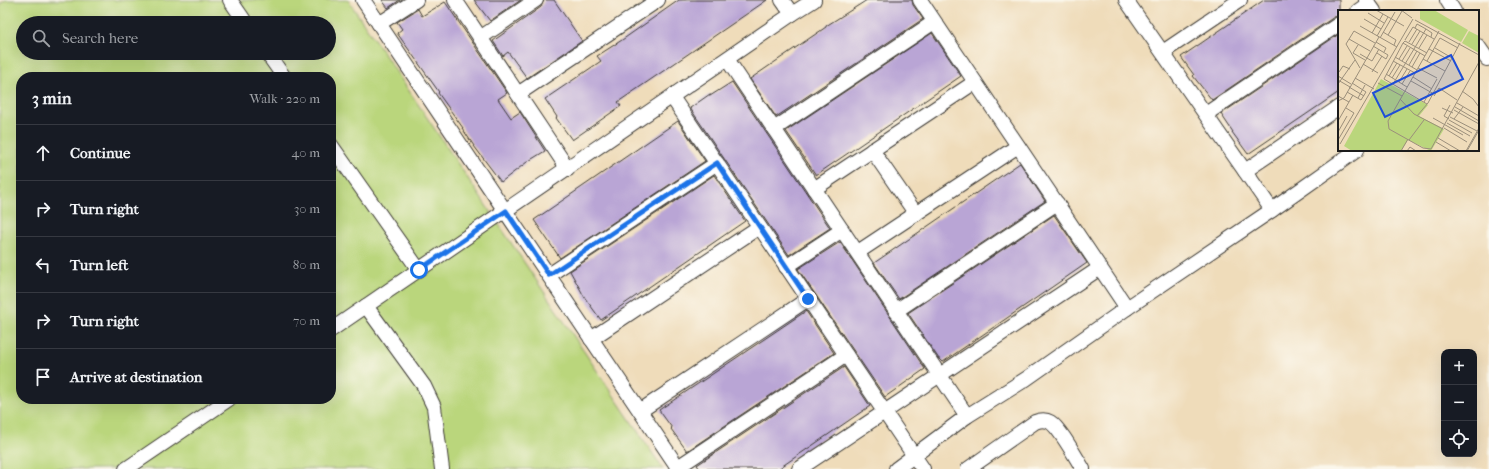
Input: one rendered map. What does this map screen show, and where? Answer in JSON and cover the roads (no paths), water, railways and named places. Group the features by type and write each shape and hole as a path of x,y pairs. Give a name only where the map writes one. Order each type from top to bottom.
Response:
{"street":[{"path":"230,0 241,16"},
{"path":"363,0 678,468 846,354"},
{"path":"379,24 416,0"},
{"path":"455,0 568,169"},
{"path":"480,38 536,0"},
{"path":"518,94 658,0"},
{"path":"782,0 792,14"},
{"path":"336,327 814,0"},
{"path":"920,0 1127,308"},
{"path":"1126,0 1272,210"},
{"path":"1163,52 1240,0"},
{"path":"1447,0 1453,10"},
{"path":"774,129 934,22"},
{"path":"1206,114 1338,25"},
{"path":"1479,48 1484,61"},
{"path":"727,59 967,416"},
{"path":"272,60 280,72"},
{"path":"814,189 975,82"},
{"path":"672,97 923,469"},
{"path":"1245,171 1338,108"},
{"path":"858,252 1018,146"},
{"path":"872,150 916,214"},
{"path":"896,469 967,416 1026,379 1356,151"},
{"path":"336,152 419,270"},
{"path":"549,275 717,163"},
{"path":"896,311 1057,203"},
{"path":"591,339 759,227"},
{"path":"786,267 842,230"},
{"path":"799,469 1100,268"},
{"path":"640,411 808,299"},
{"path":"366,306 424,386 434,407 442,469"},
{"path":"126,469 222,404"},
{"path":"968,469 1035,422 1042,420 1049,421 1056,427 1083,469"}]}
